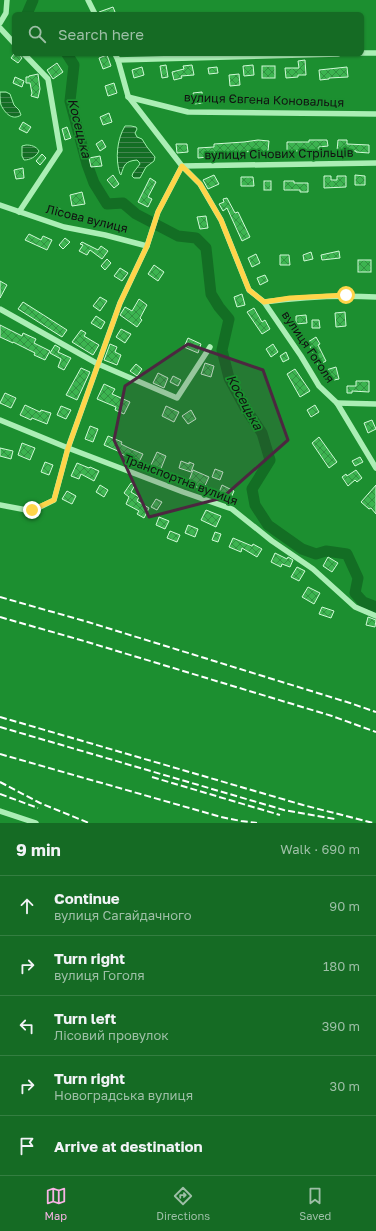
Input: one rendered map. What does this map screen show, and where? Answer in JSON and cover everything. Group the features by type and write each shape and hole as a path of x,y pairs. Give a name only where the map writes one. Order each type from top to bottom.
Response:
{"street":[{"path":"0,23 6,13 7,0"},
{"path":"88,0 95,12"},
{"path":"0,28 12,41"},
{"path":"364,53 376,53"},
{"path":"19,212 60,150 48,79 26,56"},
{"name":"вулиця Гоголя","path":"117,56 128,96 182,166 200,184 221,220 249,290 264,302 301,356 318,386 337,403 376,468"},
{"path":"118,60 265,56"},
{"name":"вулиця Євгена Коновальця","path":"128,96 188,112 376,114"},
{"name":"вулиця Січових Стрільців","path":"182,166 376,163"},
{"path":"0,505 32,510 54,500 68,448 120,303 147,246 158,212 182,166"},
{"name":"Лісова вулиця","path":"0,205 64,228 105,235 147,246"},
{"path":"264,302 290,298 346,295 376,297"},
{"path":"0,309 98,364 177,398 210,347"},
{"path":"337,403 376,404"},
{"name":"Транспортна вулиця","path":"0,420 68,448 232,509 272,541 312,569 355,607 376,616"},
{"path":"0,811 36,823"}],"highlighted area":[{"path":"188,344 263,370 288,440 222,498 149,517 114,440 125,386"}],"shaded area":[{"path":"0,92 10,94 14,105 19,110 21,115 18,117 12,117 5,111 1,105"},
{"path":"125,126 136,127 137,129 135,133 137,137 142,139 155,157 154,161 146,167 140,178 134,178 132,176 140,164 137,160 127,163 124,166 121,175 118,168 117,156 120,137"},
{"path":"22,146 33,146 39,151 33,158 24,160 22,156"}],"building":[{"path":"113,7 115,12 99,12"},
{"path":"12,56 20,56 22,58 18,63 11,58"},
{"path":"107,56 111,66 103,69 99,58"},
{"path":"305,60 306,75 286,78 285,68 299,68 298,61"},
{"path":"57,63 63,72 53,79 47,70"},
{"path":"166,65 168,77 162,78 160,66"},
{"path":"192,65 194,75 181,76 182,78 174,80 172,72 184,69 183,66"},
{"path":"253,65 254,75 244,76 243,66"},
{"path":"262,66 275,66 275,78 262,78"},
{"path":"142,67 144,75 134,78 132,70"},
{"path":"217,67 218,73 209,74 208,68"},
{"path":"347,67 348,77 320,80 319,70"},
{"path":"38,74 40,89 38,98 31,96 32,93 30,83 26,83 26,77"},
{"path":"239,74 240,85 230,86 229,75"},
{"path":"15,77 24,81 22,87 13,83"},
{"path":"114,83 117,93 108,96 105,86"},
{"path":"202,92 203,103 194,104 193,93"},
{"path":"109,113 112,122 103,125 100,117"},
{"path":"23,122 31,127 27,133 19,129"},
{"path":"67,127 71,138 65,140 62,129"},
{"path":"102,140 106,147 100,151 96,144"},
{"path":"258,140 269,141 268,151 207,153 208,157 198,158 198,148 214,147 214,144"},
{"path":"309,140 327,140 328,146 319,147 319,151 287,151 287,142 309,142"},
{"path":"338,140 347,140 347,144 369,145 369,153 337,151"},
{"path":"176,144 187,144 188,152 177,153"},
{"path":"42,154 46,158 40,165 36,161"},
{"path":"100,156 102,166 91,167 89,158"},
{"path":"23,168 24,178 16,179 14,170"},
{"path":"113,175 119,184 114,188 107,180"},
{"path":"214,175 219,184 208,189 203,180"},
{"path":"355,175 365,176 365,185 355,185"},
{"path":"324,176 331,176 331,180 337,180 337,176 346,176 346,187 324,188"},
{"path":"241,177 253,177 254,186 241,186"},
{"path":"150,178 156,182 148,197 152,199 148,207 138,202"},
{"path":"264,181 271,181 271,190 264,190"},
{"path":"284,181 308,183 308,192 300,192 300,190 284,190"},
{"path":"82,192 85,204 72,206 70,195"},
{"path":"227,198 235,213 238,212 250,237 242,241 227,208 223,211 219,204 224,202 223,199"},
{"path":"57,207 66,212 64,217 54,213"},
{"path":"206,216 208,228 200,229 197,217"},
{"path":"29,234 41,240 43,236 52,240 47,250 25,240"},
{"path":"65,238 70,242 63,249 59,245"},
{"path":"82,242 98,250 101,246 108,251 102,259 90,250 87,255 79,251 83,245 80,244"},
{"path":"339,251 340,258 322,260 321,255"},
{"path":"311,252 313,259 304,261 303,255"},
{"path":"256,254 260,263 252,267 248,258"},
{"path":"280,255 289,255 290,265 280,265"},
{"path":"107,259 111,263 105,270 101,266"},
{"path":"358,260 371,260 371,272 358,272"},
{"path":"154,265 164,272 158,281 148,274"},
{"path":"120,268 128,273 122,281 114,276"},
{"path":"265,275 268,281 260,285 257,278"},
{"path":"0,281 7,285 0,298"},
{"path":"242,294 245,305 237,307 234,297"},
{"path":"100,297 107,301 100,311 93,306"},
{"path":"139,299 147,305 140,318 142,320 137,327 120,315 125,307 132,311"},
{"path":"23,302 67,330 62,337 18,309"},
{"path":"254,308 262,322 265,320 270,329 262,334 247,312"},
{"path":"345,312 346,326 336,327 335,313"},
{"path":"306,315 307,323 296,324 296,316"},
{"path":"96,316 105,322 101,329 91,323"},
{"path":"312,320 319,320 320,328 312,328"},
{"path":"0,325 22,336 23,333 36,339 34,343 50,351 45,360 34,355 35,353 0,337"},
{"path":"121,329 131,334 125,343 116,337"},
{"path":"81,330 86,333 84,336 99,345 93,355 72,342"},
{"path":"316,337 320,344 318,345 326,361 318,365 308,342"},
{"path":"188,338 201,344 198,353 184,347"},
{"path":"110,344 117,347 115,352 121,355 117,365 104,360"},
{"path":"273,344 278,352 271,357 266,349"},
{"path":"55,345 60,348 58,352 71,358 64,370 58,367 61,359 50,353"},
{"path":"286,352 289,359 283,362 280,356"},
{"path":"205,363 214,366 211,377 201,374"},
{"path":"136,364 142,369 137,376 130,371"},
{"path":"336,367 339,379 329,381 326,370"},
{"path":"81,368 90,372 77,400 66,395"},
{"path":"295,369 310,391 300,397 287,374"},
{"path":"158,373 168,378 164,388 153,383"},
{"path":"173,376 181,380 178,386 170,382"},
{"path":"356,381 369,381 369,392 352,391 352,393 347,393 347,386 356,386"},
{"path":"104,384 115,389 112,394 130,402 124,414 115,410 116,407 97,399"},
{"path":"5,393 16,398 11,408 0,403"},
{"path":"25,405 40,412 41,410 51,413 47,424 32,418 31,420 20,415"},
{"path":"315,405 319,412 311,417 307,410"},
{"path":"61,406 71,410 66,419 57,415"},
{"path":"166,406 179,412 174,422 162,416"},
{"path":"191,410 196,419 188,424 182,416"},
{"path":"372,420 376,429 368,433 364,423"},
{"path":"90,426 98,429 93,442 85,439"},
{"path":"108,436 143,454 138,464 127,459 128,457 119,453 120,452 104,445"},
{"path":"319,437 337,462 329,468 312,443"},
{"path":"22,443 35,448 30,460 18,455"},
{"path":"0,448 13,451 11,459 0,456"},
{"path":"157,452 166,456 160,471 150,467"},
{"path":"360,457 363,462 355,466 352,461"},
{"path":"181,461 194,464 191,472 179,468"},
{"path":"45,462 53,465 49,475 41,472"},
{"path":"77,463 99,471 94,481 81,474 79,479 71,476"},
{"path":"215,469 223,472 220,480 212,477"},
{"path":"193,470 209,477 203,490 188,483"},
{"path":"356,470 362,478 357,482 355,480 348,486 342,477 346,474 347,476"},
{"path":"131,483 135,485 131,492 139,497 137,501 149,508 144,518 137,514 139,511 126,504 129,497 124,493"},
{"path":"100,485 108,490 104,497 96,492"},
{"path":"222,485 234,491 230,500 218,495"},
{"path":"376,485 376,514 371,508 369,509 361,502"},
{"path":"67,491 76,496 72,504 62,499"},
{"path":"156,499 162,502 157,510 151,507"},
{"path":"206,510 221,516 216,527 201,520"},
{"path":"159,517 169,521 165,529 156,525"},
{"path":"188,525 198,529 195,537 185,533"},
{"path":"170,531 180,535 177,542 167,538"},
{"path":"215,532 221,534 218,542 212,540"},
{"path":"233,538 252,546 253,544 262,549 257,557 242,548 241,552 229,547"},
{"path":"275,553 287,559 288,557 293,560 290,567 282,564 281,567 271,562"},
{"path":"328,557 338,563 332,572 323,566"},
{"path":"297,567 305,571 299,581 291,577"},
{"path":"308,587 320,593 314,604 302,597"},
{"path":"322,607 334,611 331,618 319,614"},
{"path":"368,617 376,620 375,627 366,625"}],"waterway":[{"name":"Косецька","path":"28,12 33,0"},
{"name":"Косецька","path":"68,56 74,65 70,101 87,164 94,183 107,204 123,203 136,214 178,236 196,238 206,248 211,294 229,319 222,350 229,378 246,409 262,433 270,460 252,489 255,505 268,525 302,549 316,554 326,551 347,554 358,578 355,593 363,602 376,607"}],"railway":[{"path":"0,597 88,622 376,712"},
{"path":"0,617 332,716 376,732"},
{"path":"0,717 303,805 373,823"},
{"path":"0,727 284,810 335,819"},
{"path":"0,754 221,817 257,823"},
{"path":"152,777 280,815"},
{"path":"0,782 40,803 89,823"},
{"path":"0,794 38,808"}],"route":[{"path":"32,510 54,500 68,448 120,303 147,246 158,212 182,166 200,184 221,220 249,290 264,302 290,298 346,295"}]}
